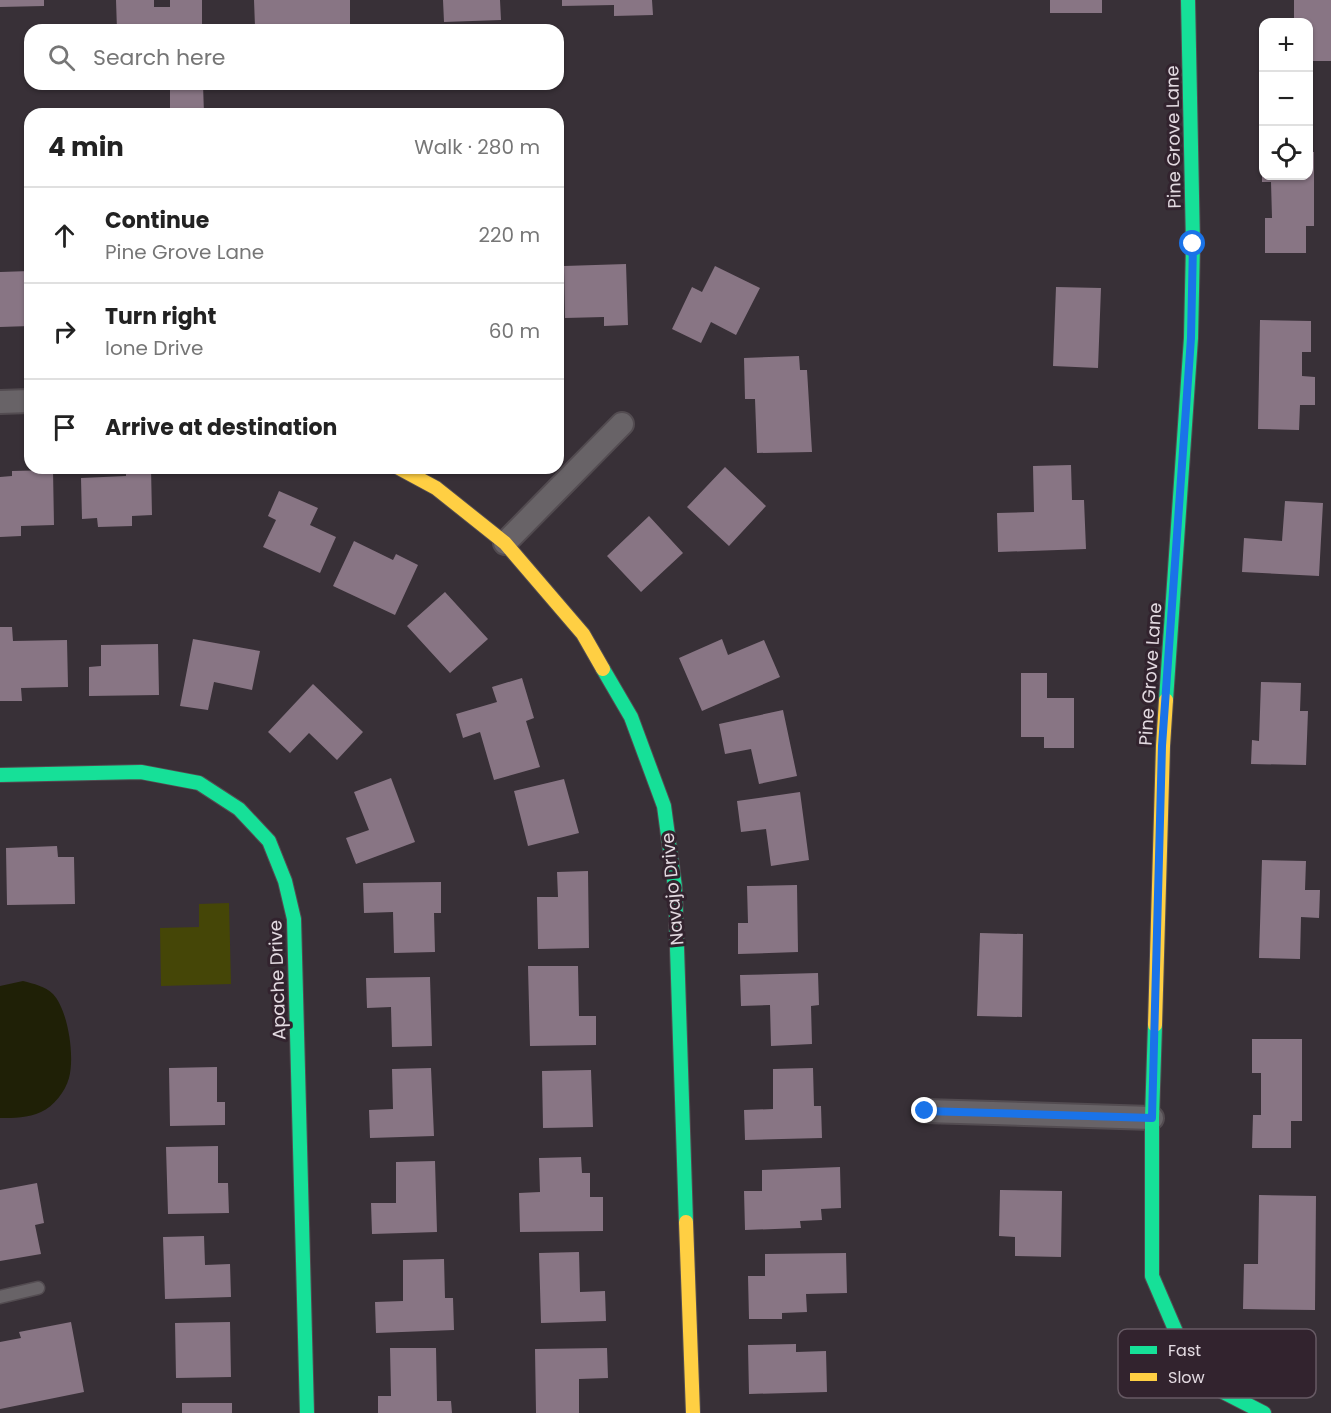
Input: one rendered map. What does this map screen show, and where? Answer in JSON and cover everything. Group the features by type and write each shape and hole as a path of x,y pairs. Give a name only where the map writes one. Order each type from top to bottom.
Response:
{"street":[{"name":"Pine Grove Lane","path":"1175,1329 1152,1276 1152,1118 1162,746 1191,338 1193,244 1188,0"},
{"path":"0,402 24,401"},
{"path":"505,543 622,424"},
{"name":"Navajo Drive","path":"410,474 436,488 505,543 583,634 631,717 664,806 675,887 693,1413"},
{"name":"Apache Drive","path":"0,775 141,772 199,783 238,809 269,841 285,881 294,920 307,1413"},
{"path":"925,1111 1152,1118"},
{"name":"Pine Grove Lane","path":"1235,1398 1264,1413"}],"lane":[{"path":"0,1297 38,1288"}],"shaded area":[{"path":"229,903 231,984 161,986 160,928 199,927 199,904"},
{"path":"23,981 46,989 58,1001 69,1034 71,1069 62,1093 46,1109 26,1117 0,1118 0,986"}],"building":[{"path":"0,0 44,0 44,6 0,7"},
{"path":"116,0 154,0 154,7 170,7 170,0 202,0 202,24 117,24"},
{"path":"254,0 350,0 350,24 255,24"},
{"path":"443,0 500,0 501,20 444,22"},
{"path":"562,0 652,0 653,15 614,16 614,5 562,6"},
{"path":"1050,0 1102,0 1102,13 1050,13"},
{"path":"1294,0 1331,0 1331,61 1313,61 1313,18 1294,18"},
{"path":"170,90 203,90 204,108 170,108"},
{"path":"1314,152 1314,226 1306,226 1306,253 1265,253 1265,218 1272,218 1271,182 1262,182 1262,180 1313,180"},
{"path":"626,264 628,325 604,326 604,317 565,318 564,266"},
{"path":"715,266 760,288 736,335 711,322 701,343 672,329 692,287 702,292"},
{"path":"24,271 24,326 0,327 0,272"},
{"path":"1056,287 1101,288 1098,368 1053,366"},
{"path":"1260,320 1311,321 1311,352 1302,352 1302,376 1315,377 1315,405 1300,405 1299,430 1258,429"},
{"path":"799,356 800,370 807,370 812,452 757,453 755,399 745,399 744,358"},
{"path":"1071,465 1072,500 1084,500 1086,549 998,552 997,513 1034,512 1033,466"},
{"path":"725,467 766,506 729,546 687,507"},
{"path":"12,471 24,471 24,474 53,474 54,525 21,526 21,536 0,537 0,477 12,476"},
{"path":"126,474 151,474 152,515 132,516 132,526 98,527 97,518 82,519 81,478 126,476"},
{"path":"279,491 318,508 310,525 336,537 320,573 263,547 276,520 268,516"},
{"path":"1285,501 1323,503 1319,576 1242,572 1244,538 1282,541"},
{"path":"649,516 683,553 641,592 607,556"},
{"path":"354,541 393,560 396,554 418,565 395,615 333,586"},
{"path":"445,592 488,639 450,673 407,626"},
{"path":"0,627 12,627 13,641 67,640 68,687 21,688 22,701 0,701"},
{"path":"193,639 260,651 252,690 214,682 208,710 180,706"},
{"path":"722,639 728,655 764,640 780,677 702,711 679,658"},
{"path":"158,644 159,695 89,696 89,667 101,666 101,645"},
{"path":"1021,673 1047,673 1047,698 1074,698 1074,748 1044,748 1044,737 1021,737"},
{"path":"522,678 534,718 526,721 540,767 494,780 480,732 463,738 456,714 497,702 492,687"},
{"path":"1261,682 1301,683 1300,711 1308,711 1306,765 1251,764 1252,740 1259,741"},
{"path":"313,684 363,732 337,760 309,733 290,753 268,732"},
{"path":"783,710 797,776 759,784 751,749 725,754 719,724"},
{"path":"391,778 415,842 356,864 346,838 369,830 354,792"},
{"path":"564,779 579,833 528,846 514,791"},
{"path":"800,792 809,860 771,866 766,829 741,832 737,801"},
{"path":"57,846 58,857 74,857 75,904 7,905 6,848"},
{"path":"1262,860 1306,861 1305,890 1320,890 1319,918 1301,917 1300,959 1259,958"},
{"path":"588,871 589,948 538,949 537,897 558,897 557,872"},
{"path":"441,882 441,913 434,913 435,952 394,953 393,912 364,913 363,883"},
{"path":"797,885 798,952 738,954 738,923 748,923 747,886"},
{"path":"980,933 1023,934 1022,1017 977,1016"},
{"path":"528,966 578,966 579,1016 596,1016 596,1045 530,1046"},
{"path":"818,973 819,1005 811,1006 812,1044 771,1046 770,1005 741,1006 740,975"},
{"path":"430,977 432,1046 392,1047 391,1007 367,1008 366,978"},
{"path":"1252,1039 1302,1039 1302,1121 1291,1121 1291,1148 1252,1148 1253,1115 1261,1115 1261,1073 1252,1073"},
{"path":"217,1067 217,1102 225,1102 225,1125 170,1126 169,1068"},
{"path":"431,1068 434,1136 370,1138 369,1110 393,1109 392,1069"},
{"path":"813,1068 814,1106 821,1106 822,1138 745,1140 744,1110 773,1109 773,1069"},
{"path":"591,1070 593,1127 543,1128 542,1071"},
{"path":"218,1146 218,1183 228,1183 229,1213 168,1214 166,1147"},
{"path":"581,1157 582,1173 590,1173 590,1197 603,1197 603,1231 520,1232 519,1193 540,1192 539,1158"},
{"path":"435,1161 437,1232 372,1234 371,1203 396,1203 396,1162"},
{"path":"840,1167 841,1208 821,1209 822,1220 800,1221 801,1228 745,1230 744,1191 762,1191 762,1170"},
{"path":"37,1183 44,1223 35,1225 41,1254 0,1261 0,1190"},
{"path":"1000,1190 1062,1191 1061,1257 1015,1256 1015,1237 999,1236"},
{"path":"1259,1195 1316,1196 1315,1310 1243,1309 1244,1264 1258,1264"},
{"path":"204,1236 205,1265 230,1264 231,1297 165,1299 163,1237"},
{"path":"579,1252 580,1292 605,1291 606,1321 541,1323 539,1253"},
{"path":"846,1253 847,1293 806,1294 807,1312 782,1313 782,1319 749,1319 748,1276 765,1276 765,1254"},
{"path":"444,1259 445,1298 453,1298 454,1330 376,1333 375,1302 403,1301 403,1260"},
{"path":"71,1322 84,1392 0,1409 0,1342 21,1338 19,1332"},
{"path":"230,1322 231,1377 176,1378 175,1323"},
{"path":"796,1344 796,1352 826,1351 827,1392 749,1394 748,1345"},
{"path":"390,1348 436,1348 437,1401 451,1401 452,1413 378,1413 378,1396 391,1396"},
{"path":"607,1348 608,1378 579,1379 579,1413 536,1413 535,1349"},
{"path":"182,1403 232,1403 232,1413 182,1413"}],"traffic: fast":[{"path":"1166,700 1191,338 1193,244 1188,0"},
{"path":"603,669 631,717 664,806 675,887 686,1222"},
{"path":"0,775 141,772 199,783 239,809 269,841 285,881 294,919 307,1413"},
{"path":"1155,1025 1152,1118 1152,1276 1175,1329"},
{"path":"1235,1398 1264,1413"}],"traffic: slow":[{"path":"410,474 436,488 505,543 583,634 603,669"},
{"path":"1155,1025 1166,700"},
{"path":"686,1222 693,1413"}],"route":[{"path":"925,1111 1152,1118 1162,746 1191,338 1193,244"}]}
